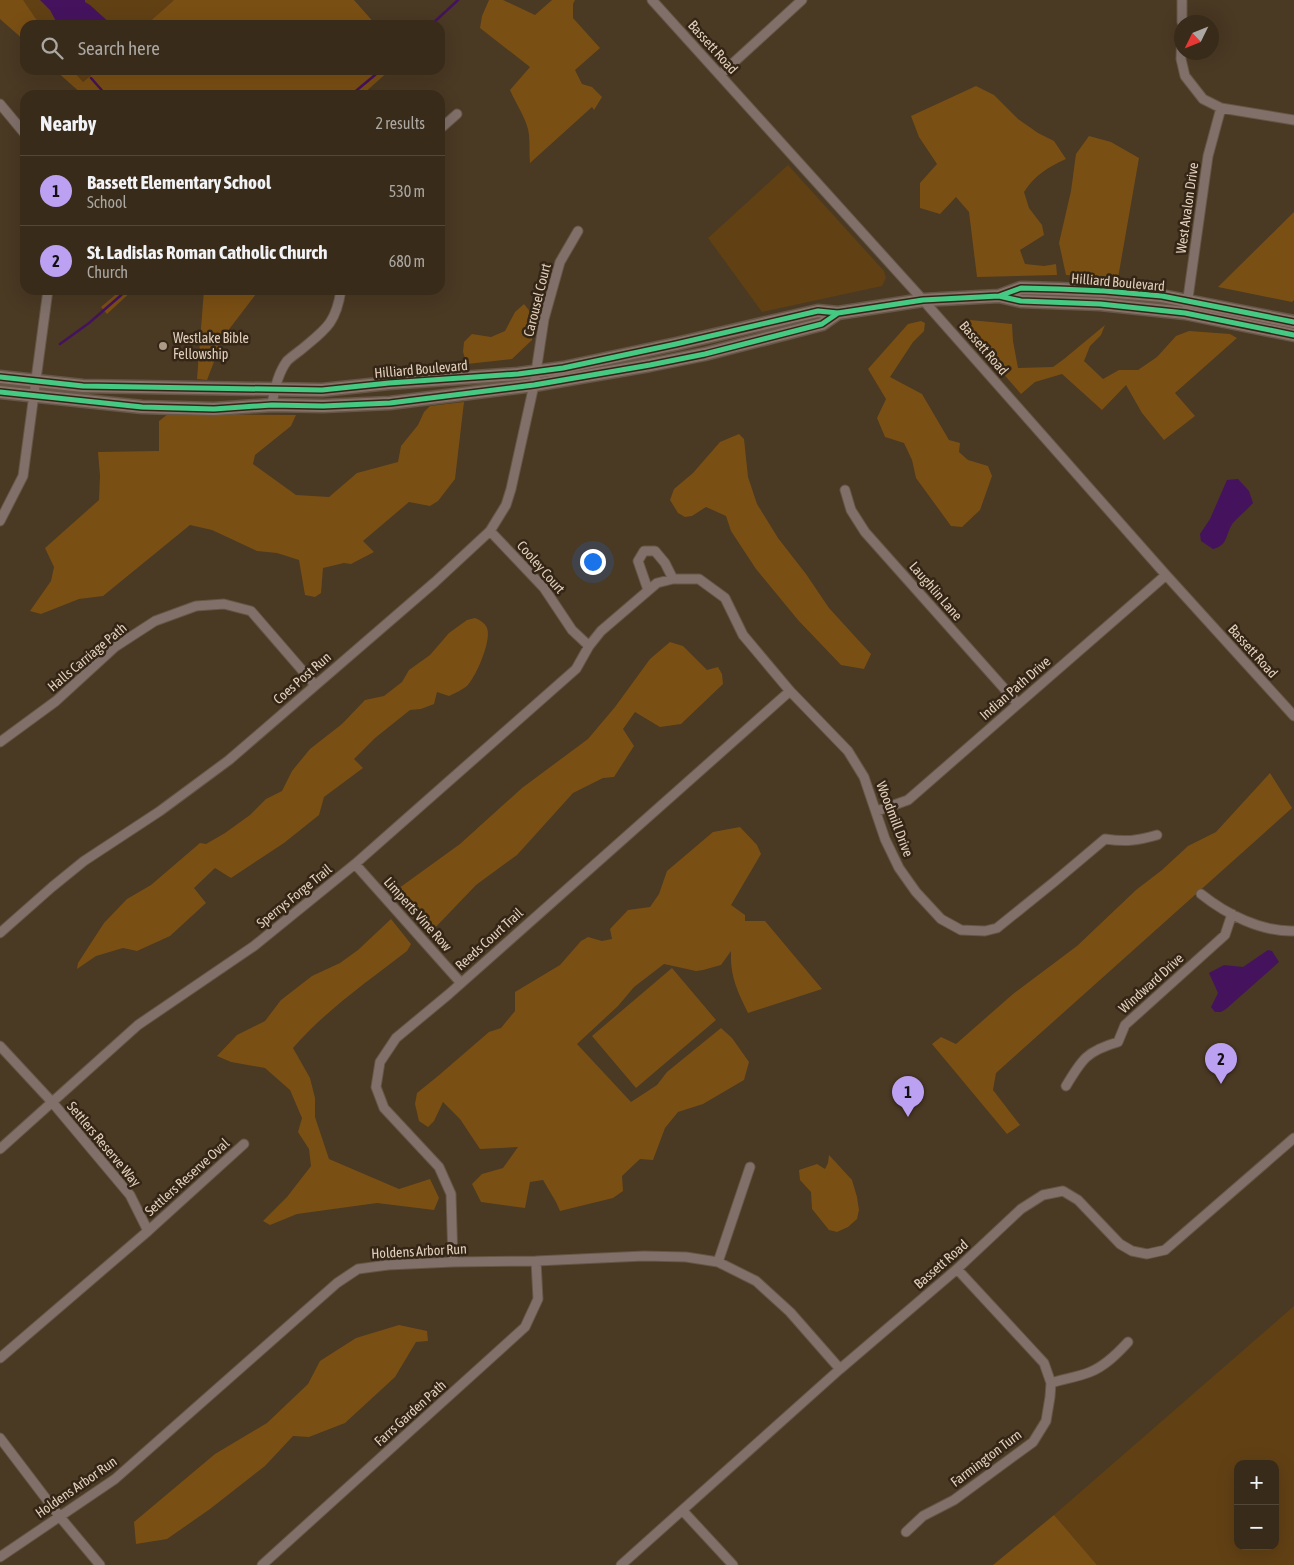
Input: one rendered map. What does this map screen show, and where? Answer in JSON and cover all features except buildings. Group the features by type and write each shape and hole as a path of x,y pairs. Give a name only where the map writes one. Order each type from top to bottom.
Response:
{"main road":[{"name":"Hilliard Boulevard","path":"0,392 142,407 196,409 272,405 324,406 390,403 535,379 563,368 818,311 838,313 923,300 999,296 1021,302 1186,306 1294,322"},
{"name":"Hilliard Boulevard","path":"1186,306 1294,335"},
{"name":"Hilliard Boulevard","path":"0,377 83,386 274,390 322,390 406,381 535,379"}],"street":[{"name":"Bassett Road","path":"652,0 1294,716"},
{"path":"720,75 802,0"},
{"path":"1182,0 1182,15"},
{"path":"1181,60 1185,76 1203,98 1221,108 1294,120"},
{"path":"1,106 20,128"},
{"name":"West Avalon Drive","path":"1186,306 1208,156 1221,108"},
{"path":"445,125 457,114"},
{"name":"Carousel Court","path":"535,379 544,318 560,262 578,231"},
{"path":"0,521 23,476 47,295"},
{"path":"272,405 274,390 287,361 328,328 334,317 340,295"},
{"name":"Coes Post Run","path":"0,933 84,861 160,811 229,760 435,582 490,531 506,505 535,379"},
{"name":"Laughlin Lane","path":"845,490 851,510 865,532 1018,704"},
{"name":"Cooley Court","path":"490,531 544,588 572,630 589,646"},
{"path":"648,590 638,561 644,550 655,551 665,563 673,579"},
{"name":"Indian Path Drive","path":"877,811 908,800 1166,575"},
{"name":"Sperrys Forge Trail","path":"0,1149 138,1025 254,946 355,864 576,669 589,646 601,631 657,583 673,579"},
{"name":"Woodmill Drive","path":"673,579 699,579 725,598 743,635 790,691 848,751 864,777 885,839 899,868 916,892 941,919 961,930 985,931 997,928 1105,839 1125,842 1138,841 1157,834"},
{"name":"Halls Carriage Path","path":"0,742 56,701 115,648 155,620 196,606 224,604 251,611 315,685"},
{"name":"Reeds Court Trail","path":"453,1262 451,1194 438,1167 384,1108 376,1086 380,1062 396,1038 461,983 790,691"},
{"name":"Limperts Vine Row","path":"355,864 461,983"},
{"path":"1201,894 1213,904 1232,914 1266,928 1294,931"},
{"name":"Windward Drive","path":"1066,1086 1081,1061 1102,1047 1118,1042 1125,1025 1225,935 1232,914"},
{"name":"Settlers Reserve Way","path":"0,1046 52,1102 130,1195 148,1231"},
{"name":"Bassett Road","path":"621,1565 840,1369 957,1269 1022,1209 1042,1195 1063,1191 1078,1200 1120,1244 1132,1252 1147,1254 1165,1250 1294,1138"},
{"name":"Settlers Reserve Oval","path":"148,1231 244,1144"},
{"path":"718,1262 750,1167"},
{"path":"0,1358 148,1231"},
{"name":"Holdens Arbor Run","path":"0,1557 115,1479 337,1283 358,1269 388,1264 536,1261 644,1256 686,1257 718,1262 756,1282 790,1312 840,1369"},
{"name":"Farrs Garden Path","path":"262,1565 524,1327 538,1300 536,1261"},
{"path":"957,1269 1044,1363 1051,1383 1069,1376 1083,1375 1099,1368 1128,1342"},
{"name":"Farmington Turn","path":"906,1532 923,1516 954,1500 1033,1442 1046,1421 1051,1383"},
{"path":"0,1438 60,1517 100,1565"},
{"path":"683,1511 733,1565"}],"shaded area":[{"path":"0,0 174,0 152,20 20,20"},
{"path":"0,0 23,0 37,20 20,20 20,37 0,19"},
{"path":"40,0 85,0 106,20 55,20 50,10"},
{"path":"174,0 354,0 372,20 152,20"},
{"path":"489,0 503,0 535,15 552,0 575,0 573,4 573,18 600,48 575,70 582,84 592,87 602,97 594,110 592,107 530,163 528,130 510,90 530,67 480,28 482,16"},
{"path":"61,75 77,75 83,82 91,75 384,75 368,90 77,90"},
{"path":"64,75 90,75 76,88"},
{"path":"976,86 994,95 1018,119 1038,133 1054,141 1066,159 1042,172 1024,192 1029,208 1042,225 1044,235 1020,250 1025,264 1044,266 1056,264 1057,275 977,277 969,212 956,197 940,214 920,208 920,183 937,164 919,137 911,116"},
{"path":"1089,136 1111,142 1139,158 1118,278 1066,275 1059,243 1071,191 1076,154"},
{"path":"788,165 884,271 886,278 882,286 762,312 708,238"},
{"path":"1294,212 1294,300 1292,302 1218,287"},
{"path":"115,295 128,295 107,314 101,307"},
{"path":"204,295 255,295 224,336 207,380 197,379"},
{"path":"524,304 532,314 532,340 512,359 467,364 463,352 464,342 472,334 491,337 505,331 515,312"},
{"path":"970,320 1012,324 1018,368 1053,367 1105,325 1101,335 1090,346 1084,361 1103,379 1119,370 1138,370 1157,357 1176,336 1189,331 1230,334 1237,338 1175,393 1195,416 1164,440 1142,413 1126,385 1102,410 1062,374 1035,382 1021,394 965,330"},
{"path":"921,321 925,323 924,331 913,342 890,377 922,394 949,440 960,443 959,452 968,460 988,466 992,476 980,510 962,527 951,526 916,478 912,460 904,443 885,437 877,418 886,399 868,369 908,324"},
{"path":"464,402 455,479 438,501 430,506 409,502 363,541 374,552 351,564 344,563 323,568 321,593 315,597 305,595 299,560 277,553 257,551 212,530 190,525 103,596 79,599 41,614 30,611 51,581 54,567 45,548 99,500 98,452 159,451 159,421 168,414 296,415 291,426 255,455 253,464 296,495 329,497 357,473 398,462 401,446 430,406"},
{"path":"739,434 744,439 748,477 757,504 778,538 829,608 871,654 864,669 841,665 798,620 756,569 731,531 726,516 706,507 692,516 685,517 678,513 670,500 674,489 693,473 720,442"},
{"path":"1238,479 1249,491 1253,503 1230,527 1222,545 1213,549 1201,541 1200,534 1210,519 1227,480"},
{"path":"475,618 486,626 488,634 479,667 467,686 449,696 437,692 434,704 421,709 410,710 375,738 354,759 363,768 324,797 319,815 284,843 231,878 215,868 194,888 206,903 170,936 137,951 123,948 96,956 77,969 78,963 104,923 127,899 151,885 200,843 206,844 225,833 250,815 266,799 282,791 292,771 310,749 342,724 365,700 384,696 402,682 409,670 430,655 449,633 467,620"},
{"path":"670,642 683,646 707,670 718,667 722,674 723,684 681,724 660,727 635,712 623,729 634,746 614,777 603,778 573,793 517,855 476,885 431,932 395,891 460,844 522,788 588,739 615,707 650,659"},
{"path":"1270,773 1292,808 996,1073 993,1090 1020,1125 1007,1134 932,1044 941,1037 956,1044 1013,994 1077,946 1136,890 1162,870 1188,846 1216,832"},
{"path":"740,827 757,845 761,854 731,905 745,915 745,921 765,921 822,989 748,1013 733,976 731,951 721,965 703,970 696,971 664,964 634,987 618,1006 577,1044 631,1102 657,1085 667,1072 721,1028 732,1038 749,1062 744,1080 703,1104 678,1112 665,1128 653,1160 640,1159 622,1176 623,1191 613,1198 560,1211 543,1180 530,1182 525,1208 481,1202 472,1184 482,1174 503,1168 518,1147 480,1149 460,1119 443,1102 434,1121 428,1127 419,1121 415,1104 417,1093 489,1032 501,1028 515,1011 515,992 560,965 581,941 588,937 602,941 612,939 610,929 628,910 650,907 659,894 667,871 713,832"},
{"path":"391,919 411,944 407,951 333,1009 293,1048 310,1078 315,1098 315,1117 329,1159 399,1189 430,1179 439,1198 434,1210 377,1203 297,1214 270,1225 263,1221 287,1197 311,1166 309,1149 298,1132 302,1118 290,1090 265,1068 231,1062 217,1056 237,1035 265,1021 281,1000 312,976 340,963 358,950"},
{"path":"1268,950 1272,951 1279,962 1226,1009 1221,1012 1215,1012 1211,1007 1218,993 1209,973 1224,965 1243,967"},
{"path":"672,968 716,1020 636,1088 592,1036"},
{"path":"829,1155 852,1180 859,1210 857,1219 848,1227 837,1232 829,1230 812,1209 811,1192 800,1180 799,1170 817,1164 825,1169"},
{"path":"1294,1306 1294,1565 1097,1565 1054,1515"},
{"path":"399,1325 427,1331 428,1341 416,1342 395,1377 345,1423 309,1437 293,1436 265,1466 210,1509 167,1539 136,1544 134,1522 215,1454 267,1423 308,1384 320,1361 356,1338"},
{"path":"1054,1515 1097,1565 993,1565"}],"waterway":[{"path":"436,20 458,0"},
{"path":"357,90 375,75"},
{"path":"91,78 102,90"},
{"path":"60,344 89,323 121,295"}],"cycle path":[{"path":"0,377 83,386 322,390 389,383 518,374 563,368 818,311 838,313 923,300 999,296 1021,288 1105,291 1162,296 1294,322"},
{"path":"999,296 1021,301 1100,304 1185,313 1294,335"},
{"path":"0,392 142,407 214,409 272,405 323,406 390,403 534,385 705,354 822,324 838,313"}],"place":[{"name":"Westlake Bible Fellowship","path":"163,346"},
{"name":"St. Ladislas Roman Catholic Church","path":"1221,1084"},
{"name":"Bassett Elementary School","path":"908,1117"}]}
